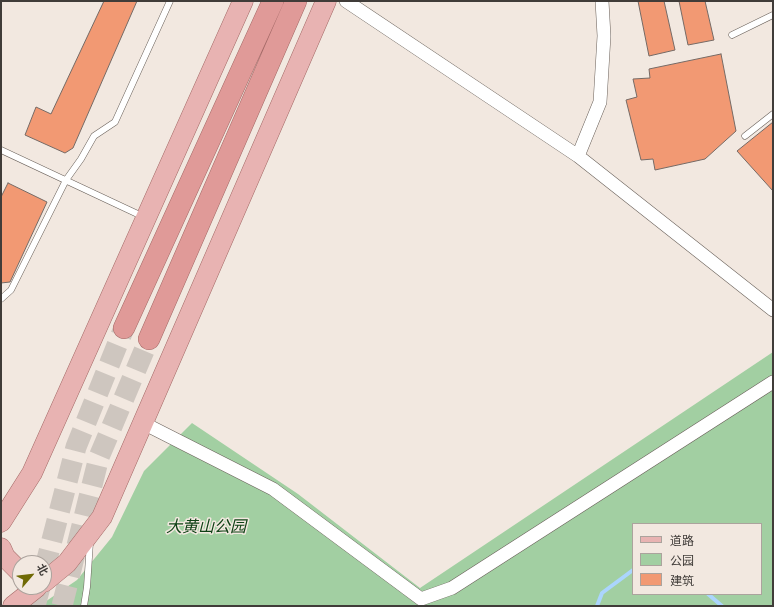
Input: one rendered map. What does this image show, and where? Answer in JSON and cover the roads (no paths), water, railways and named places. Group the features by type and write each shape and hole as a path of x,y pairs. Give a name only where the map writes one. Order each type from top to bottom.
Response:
{"highway":[{"path":"124,328 273,1"},
{"path":"149,339 296,1"}],"main road":[{"path":"1,522 32,473 243,1"},
{"path":"52,575 67,564 102,517 326,1"},
{"path":"1,548 5,557 12,564"},
{"path":"13,606 27,595"}],"street":[{"path":"346,1 578,156 773,310"},
{"path":"578,156 600,102 604,36 602,1"},
{"path":"143,423 272,489 421,599 452,588 773,382"}],"lane":[{"path":"1,299 11,290 66,180 81,159 94,136 115,122 170,1"},
{"path":"732,35 771,16 773,23"},
{"path":"745,136 773,114"},
{"path":"1,150 147,218"},
{"path":"84,606 87,587 91,531"}],"waterway":[{"path":"597,606 602,593 632,571"},
{"path":"709,595 722,606"}],"tunnel":[{"path":"48,555 76,447 124,328"},
{"path":"62,606 99,457 149,339"},
{"path":"35,606 38,595"}],"park label":[{"name":"大黄山公园","path":"206,527"}]}
